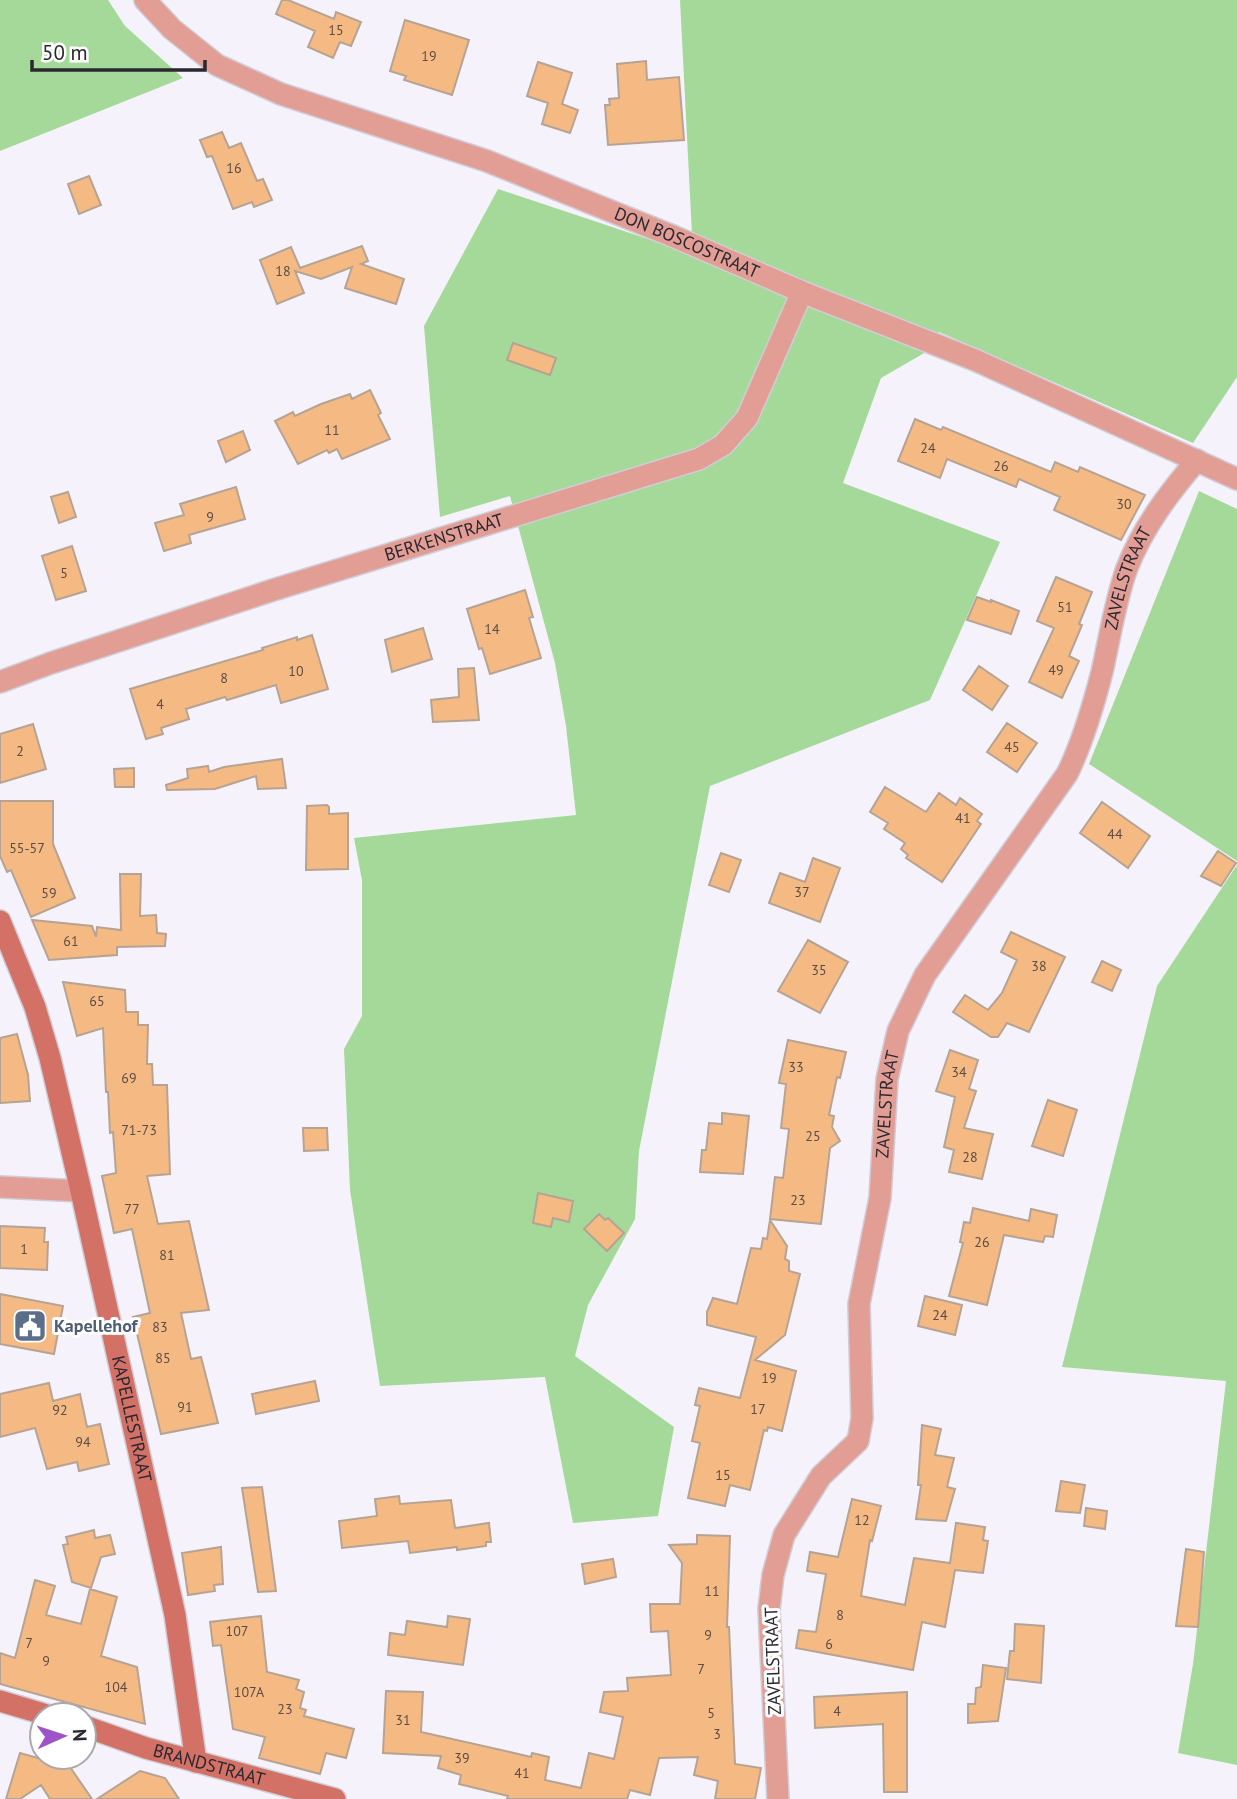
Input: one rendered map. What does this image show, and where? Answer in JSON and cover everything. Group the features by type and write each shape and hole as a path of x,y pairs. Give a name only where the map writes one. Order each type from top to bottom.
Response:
{"street":[{"name":"DON BOSCOSTRAAT","path":"145,0 172,29 217,65 281,94 486,161 674,236 802,292 975,359 1237,479"},
{"name":"BERKENSTRAAT","path":"0,682 273,590 699,459 723,445 747,418 802,292"},
{"name":"ZAVELSTRAAT","path":"778,1799 769,1609 773,1575 785,1535 821,1476 858,1441 862,1418 859,1304 880,1198 887,1079 898,1031 925,975 1067,774 1088,721 1128,565 1166,496 1197,460"},
{"name":"KAPELLESTRAAT","path":"0,920 42,1032 81,1191 175,1615 196,1762"},
{"path":"0,1187 81,1191"},
{"path":"0,1701 28,1709"},
{"name":"BRANDSTRAAT","path":"98,1730 196,1762 326,1798"}],"green space":[{"path":"0,0 108,0 125,26 183,78 0,151"},
{"path":"680,0 1237,0 1237,377 1193,443 939,332 926,352 881,378 843,483 1000,542 930,700 710,786 639,1151 635,1219 588,1305 575,1356 674,1427 658,1516 573,1523 545,1377 380,1386 350,1190 344,1049 362,1016 362,880 354,838 576,815 566,726 555,663 510,496 440,517 424,326 498,189 693,254"},
{"path":"1199,491 1237,509 1237,861 1089,764"},
{"path":"1237,865 1237,1765 1178,1753 1193,1664 1226,1381 1062,1367 1157,986"}],"building":[{"path":"282,0 334,19 336,12 361,22 351,46 340,42 333,58 308,47 315,31 276,14"},
{"path":"405,20 469,40 452,95 404,80 406,76 390,71"},
{"path":"646,61 647,80 679,77 684,140 608,145 605,105 610,105 609,99 619,98 617,64"},
{"path":"538,62 572,73 562,104 578,110 570,133 542,124 548,103 527,96"},
{"path":"222,132 229,148 241,143 257,181 263,179 272,200 254,207 252,202 233,209 212,156 207,157 200,140"},
{"path":"89,176 101,205 79,214 68,184"},
{"path":"362,246 368,261 361,264 404,279 396,304 345,288 352,267 321,279 295,271 304,293 277,304 260,260 291,247 300,268"},
{"path":"513,343 556,358 550,375 507,360"},
{"path":"370,390 390,439 342,459 337,449 329,453 327,450 298,464 275,421 293,412 295,416 350,394 352,399"},
{"path":"915,419 941,430 943,427 1051,472 1055,462 1078,472 1080,467 1145,495 1121,540 1054,510 1060,497 1019,479 1016,487 947,459 940,478 898,461"},
{"path":"243,431 250,450 226,462 218,441"},
{"path":"236,487 245,519 189,535 191,543 164,551 155,523 184,515 180,504"},
{"path":"68,492 76,517 59,523 51,497"},
{"path":"72,546 86,591 56,600 42,556"},
{"path":"1056,577 1092,592 1069,656 1079,661 1062,698 1029,682 1054,628 1037,621"},
{"path":"525,590 533,617 529,618 541,658 490,674 467,609"},
{"path":"977,597 1019,611 1011,634 967,620"},
{"path":"423,628 432,659 392,672 385,640"},
{"path":"312,635 328,689 281,703 276,685 227,700 225,697 186,709 189,719 161,728 163,734 146,739 130,689 263,650 262,648 297,637 297,640"},
{"path":"979,666 1008,686 992,710 963,690"},
{"path":"474,668 479,720 433,722 431,700 459,697 458,669"},
{"path":"1007,723 1037,743 1017,772 987,752"},
{"path":"33,724 46,769 0,783 0,734"},
{"path":"282,759 286,788 258,789 256,776 215,789 167,790 166,785 188,778 187,769 208,766 209,772 224,767"},
{"path":"134,768 134,787 115,787 114,769"},
{"path":"885,787 926,812 939,793 956,805 960,798 982,814 977,821 981,824 942,882 906,858 908,855 901,849 905,843 884,829 888,823 870,812"},
{"path":"0,801 53,801 53,844 75,898 31,917 11,870 7,872 0,856"},
{"path":"1102,802 1150,836 1128,868 1080,833"},
{"path":"327,805 329,814 348,813 348,869 306,870 307,806"},
{"path":"1218,851 1236,863 1221,886 1201,876"},
{"path":"721,853 741,860 729,892 709,885"},
{"path":"813,858 840,868 820,922 769,903 780,873 805,882"},
{"path":"120,874 141,874 140,916 156,915 157,933 166,934 165,946 117,947 117,955 49,960 32,920 92,926 96,937 97,927 121,930"},
{"path":"1011,932 1065,957 1029,1032 1007,1023 998,1037 991,1037 953,1012 965,995 988,1010 1002,993 1017,960 1001,952"},
{"path":"808,940 848,962 820,1013 778,991"},
{"path":"1102,961 1121,970 1112,991 1092,982"},
{"path":"63,982 125,990 126,1012 138,1012 138,1025 148,1025 147,1064 152,1064 153,1085 167,1085 170,1174 147,1176 158,1224 189,1221 209,1310 181,1313 191,1359 201,1357 218,1423 161,1434 133,1317 150,1313 132,1229 114,1233 102,1176 116,1173 106,1092 103,1028 77,1036"},
{"path":"17,1034 28,1075 30,1101 0,1103 0,1038"},
{"path":"788,1040 846,1052 840,1078 837,1077 829,1115 834,1116 832,1127 840,1141 830,1148 821,1224 770,1219 775,1177 783,1178 789,1129 781,1128 786,1084 779,1083"},
{"path":"950,1050 978,1060 969,1089 976,1091 964,1128 993,1134 982,1179 949,1172 954,1150 944,1147 955,1097 936,1091"},
{"path":"1048,1100 1077,1110 1063,1156 1032,1146"},
{"path":"722,1113 749,1116 743,1174 700,1172 709,1123 722,1124"},
{"path":"303,1128 327,1128 328,1150 304,1151"},
{"path":"538,1193 573,1201 569,1222 553,1218 551,1227 533,1223"},
{"path":"973,1208 1029,1221 1031,1209 1057,1215 1053,1237 1045,1236 1043,1242 1004,1235 987,1305 949,1296 963,1243 960,1242 964,1222 970,1223"},
{"path":"599,1214 605,1220 608,1218 624,1233 607,1251 584,1229"},
{"path":"770,1220 787,1246 785,1259 789,1261 789,1271 800,1274 785,1335 755,1360 796,1371 782,1431 768,1427 767,1431 764,1430 750,1490 730,1485 725,1506 688,1498 700,1443 692,1441 700,1406 695,1405 699,1388 740,1398 756,1337 707,1325 707,1312 713,1298 737,1304 751,1248 761,1249 763,1238 767,1239"},
{"path":"0,1226 45,1228 44,1242 48,1242 47,1270 0,1268"},
{"name":"Kapellehof","path":"0,1294 63,1306 54,1354 0,1344"},
{"path":"925,1296 962,1305 955,1335 918,1326"},
{"path":"315,1381 319,1401 256,1414 252,1394"},
{"path":"49,1383 53,1401 80,1394 87,1427 100,1424 109,1464 79,1471 77,1462 47,1469 35,1428 0,1437 0,1394"},
{"path":"922,1425 941,1429 935,1455 954,1458 947,1487 955,1489 946,1521 916,1519 921,1485 918,1485"},
{"path":"1061,1481 1085,1485 1080,1513 1056,1511"},
{"path":"262,1487 276,1591 258,1592 242,1488"},
{"path":"399,1496 400,1504 451,1500 455,1528 489,1523 491,1542 486,1542 486,1546 457,1550 457,1547 410,1553 408,1541 342,1548 339,1521 377,1516 375,1499"},
{"path":"852,1499 881,1506 872,1541 870,1540 861,1596 905,1605 914,1558 950,1563 956,1523 985,1527 983,1540 988,1541 983,1573 955,1570 945,1627 922,1622 913,1670 796,1648 799,1630 816,1632 826,1574 807,1571 810,1552 838,1557"},
{"path":"1086,1508 1107,1511 1105,1529 1084,1526"},
{"path":"94,1530 95,1538 110,1535 115,1554 101,1557 91,1588 72,1582 63,1545 68,1544 66,1537"},
{"path":"697,1535 730,1536 727,1627 735,1764 761,1768 755,1799 715,1799 718,1781 694,1775 698,1757 659,1758 650,1795 630,1790 627,1799 507,1799 508,1796 459,1784 461,1775 438,1768 441,1756 383,1753 386,1691 423,1692 421,1732 531,1757 532,1753 549,1757 545,1780 581,1788 589,1753 614,1759 623,1717 600,1712 604,1692 628,1691 627,1678 671,1675 668,1631 651,1632 650,1604 680,1604 682,1563 669,1545 697,1544"},
{"path":"221,1547 223,1584 214,1585 215,1591 188,1595 182,1553"},
{"path":"1186,1549 1204,1552 1198,1627 1176,1626"},
{"path":"613,1559 616,1577 585,1584 582,1564"},
{"path":"35,1580 55,1586 46,1615 81,1624 90,1589 117,1597 101,1656 137,1667 145,1724 98,1711 98,1701 62,1701 0,1684 0,1653 15,1658"},
{"path":"261,1616 267,1672 299,1680 296,1689 304,1692 300,1708 306,1710 304,1716 354,1729 346,1758 326,1753 320,1774 259,1758 265,1737 233,1729 221,1645 213,1646 210,1622"},
{"path":"448,1616 470,1619 463,1665 388,1655 390,1633 405,1635 407,1621 447,1627"},
{"path":"1015,1624 1044,1626 1041,1683 1007,1679 1010,1651 1014,1651"},
{"path":"983,1665 1006,1668 998,1721 968,1723 968,1704 975,1704 976,1688 981,1687"},
{"path":"907,1692 907,1792 884,1792 883,1724 815,1728 814,1697"},
{"path":"20,1753 28,1755 28,1771 73,1771 92,1799 50,1799 41,1785 20,1799 6,1799"},
{"path":"140,1771 165,1778 179,1799 97,1799"}],"place":[{"name":"Kapellehof","path":"30,1326"}]}
